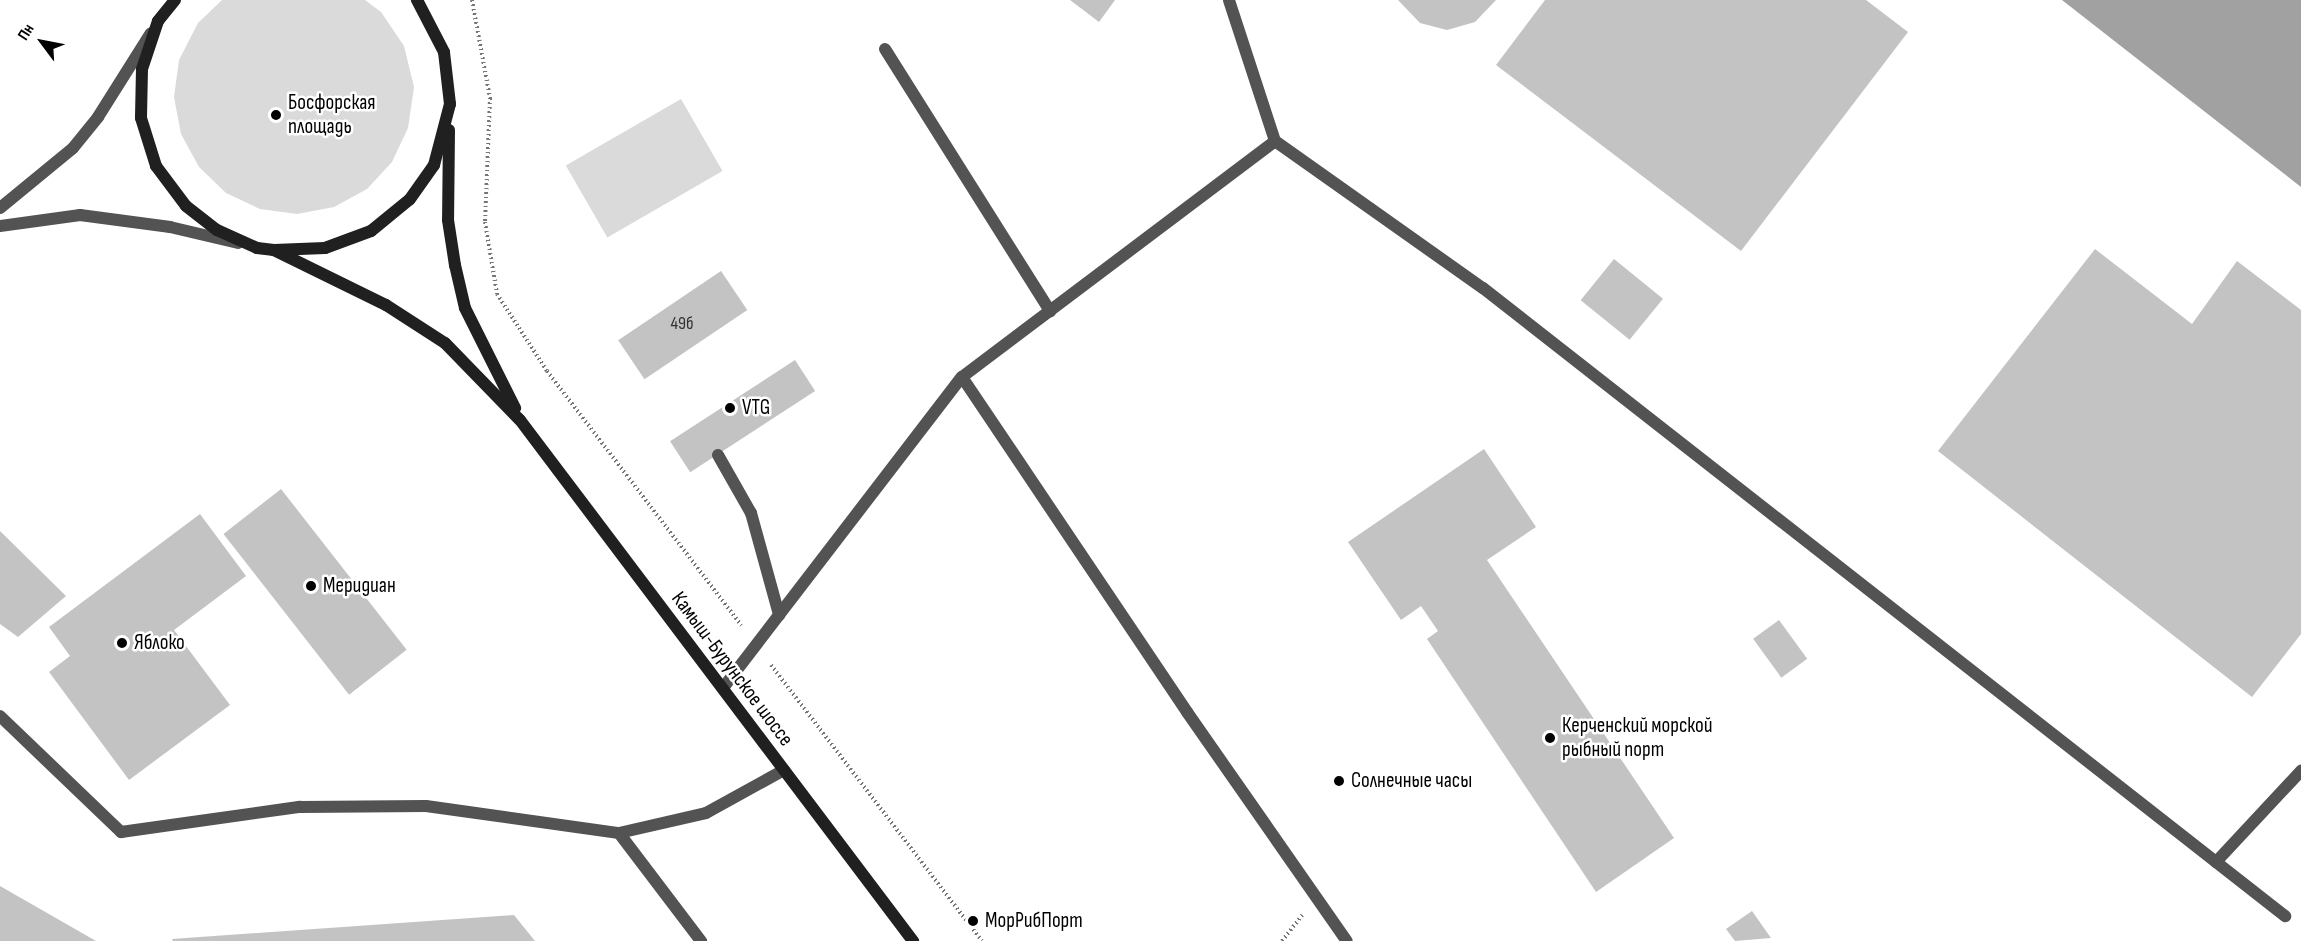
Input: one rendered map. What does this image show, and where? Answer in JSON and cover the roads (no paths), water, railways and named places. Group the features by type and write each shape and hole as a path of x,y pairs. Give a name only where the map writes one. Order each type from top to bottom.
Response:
{"main road":[{"path":"175,0 158,21 142,69 141,118 156,166 186,206 217,230 257,248 274,250 325,248 371,231 410,199 434,165 449,112"},
{"path":"417,0 444,52 449,112 448,220 465,308 520,420"},
{"path":"274,250 386,305 445,343 520,420"},
{"name":"Камыш-Бурунское шоссе","path":"520,420 913,941"}],"street":[{"path":"1229,0 1275,141 1483,288 2285,916"},
{"path":"0,208 73,148 98,117 158,21"},
{"path":"885,49 1050,311"},
{"path":"723,688 962,377 1275,141"},
{"path":"0,225 80,215 170,226 257,248"},
{"path":"962,377 1315,898 1347,941"},
{"path":"718,455 751,513 779,615"},
{"path":"0,716 122,832 300,807 426,806 618,833 706,813 784,770"},
{"path":"2216,862 2301,771"},
{"path":"618,833 701,941"}],"place":[{"name":"Босфорская площадь","path":"276,115"},
{"name":"VTG","path":"730,408"},
{"name":"Меридиан","path":"311,586"},
{"name":"Яблоко","path":"122,643"},
{"name":"Керченский морской рыбный порт","path":"1550,738"},
{"name":"Солнечные часы","path":"1339,781"},
{"name":"МорРибПорт","path":"973,921"}]}
